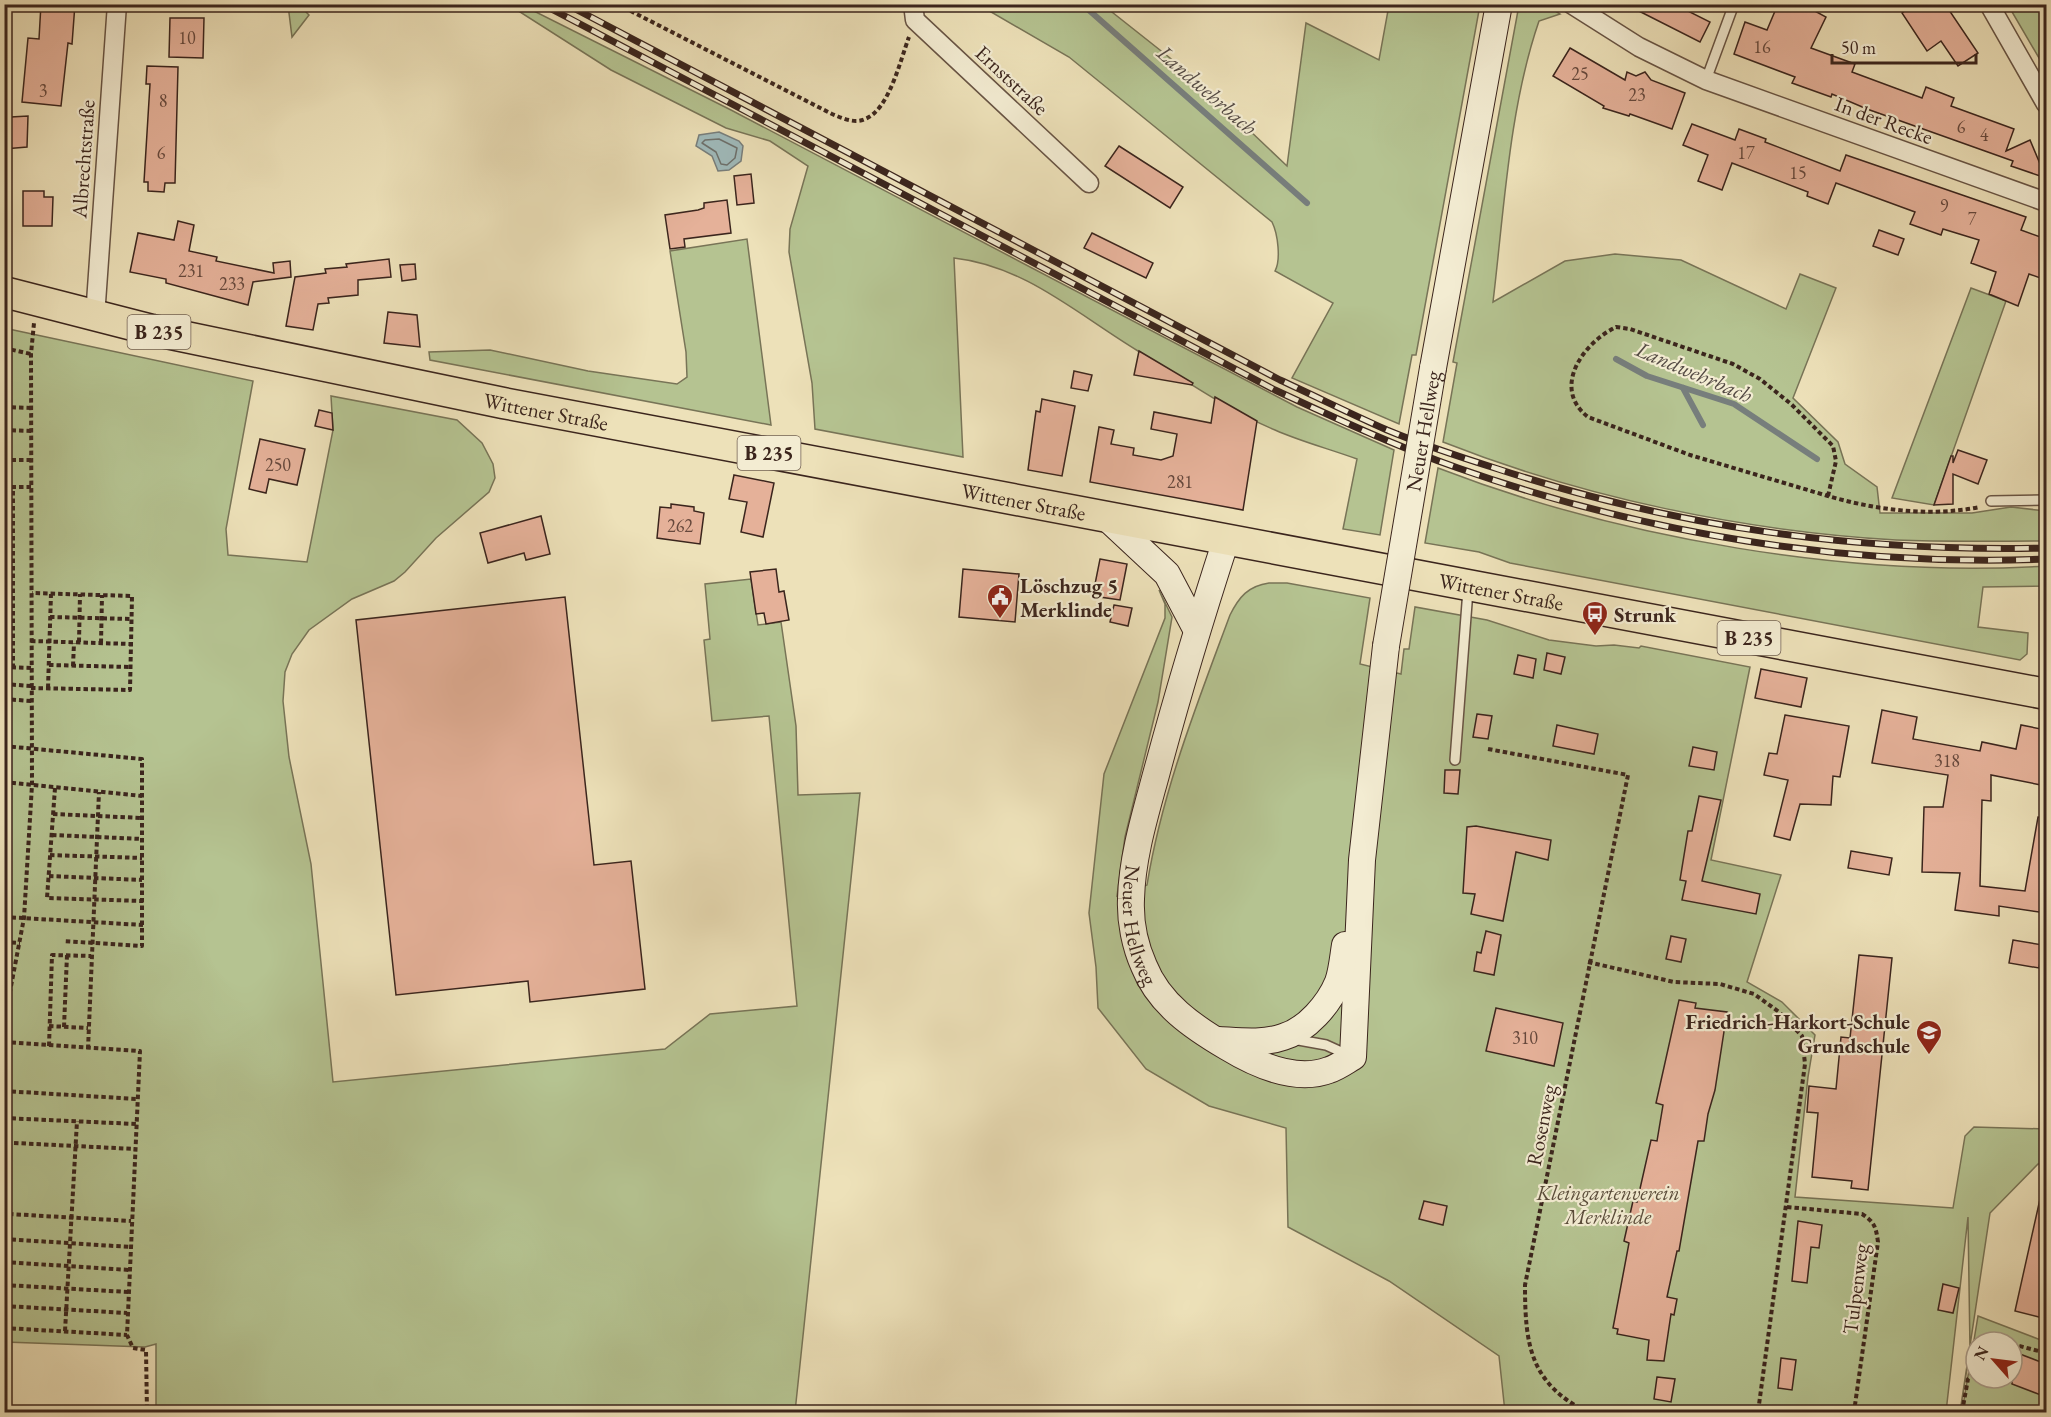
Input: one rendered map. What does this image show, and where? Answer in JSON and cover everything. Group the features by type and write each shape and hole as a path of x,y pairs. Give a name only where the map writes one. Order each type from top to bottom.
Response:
{"main road":[{"name":"Neuer Hellweg","path":"1226,540 1196,629 1146,812 1133,872 1131,901 1133,930 1144,967 1164,999 1185,1021 1255,1064 1302,1074 1328,1071 1353,1057 1362,860 1386,646 1433,368 1499,4"},
{"name":"Wittener Straße","path":"4,292 95,317 491,400 2046,694"},
{"path":"1107,518 1167,574 1196,629"},
{"name":"Neuer Hellweg","path":"1216,1040 1258,1041 1284,1037 1306,1024 1324,1006 1338,981 1362,860"}],"street":[{"name":"Albrechtstraße","path":"95,317 117,4"},
{"name":"In der Recke","path":"1571,4 1639,47 1706,80 2046,202"},
{"path":"1989,4 2046,104"},
{"name":"Ernststraße","path":"914,12 1089,183"}],"lane":[{"path":"1706,80 1734,4"},
{"path":"1991,501 2046,500"},
{"path":"1455,760 1468,585"},
{"path":"1284,1037 1326,1045 1353,1057"}],"path":[{"path":"617,4 832,114 850,121 864,120 882,107 914,12"},
{"path":"4,1023 24,918 32,785 31,354 36,302"},
{"path":"1828,496 1836,461 1833,446 1791,404 1760,379 1733,364 1630,329 1616,327 1599,338 1578,363 1569,380 1571,396 1578,409 1588,417 1690,455 1828,496 1873,508 1896,510 1970,509 1984,507 1991,501"},
{"path":"4,348 31,354"},
{"path":"4,407 32,408"},
{"path":"4,430 32,431"},
{"path":"4,460 32,460"},
{"path":"4,487 32,487"},
{"path":"13,487 13,668"},
{"path":"4,684 48,688 130,690 132,596 31,593"},
{"path":"48,688 51,594"},
{"path":"73,666 80,618 80,594"},
{"path":"101,643 102,595"},
{"path":"50,617 132,619"},
{"path":"31,641 131,644"},
{"path":"49,665 130,667"},
{"path":"4,668 32,668"},
{"path":"4,699 31,701"},
{"path":"4,713 8,713 8,720 4,720"},
{"path":"4,746 142,759 142,946 63,941"},
{"name":"Rosenweg","path":"1488,749 1628,775 1588,962 1525,1285 1525,1317 1530,1347 1540,1375 1551,1388 1587,1413"},
{"path":"4,782 142,796"},
{"path":"55,788 47,898 142,901"},
{"path":"88,1049 99,792"},
{"path":"53,814 142,818"},
{"path":"52,835 142,838"},
{"path":"50,855 142,858"},
{"path":"49,876 142,880"},
{"path":"4,917 143,925"},
{"path":"4,942 20,943"},
{"path":"48,1046 52,955 91,956"},
{"path":"64,1027 67,955"},
{"path":"1588,962 1674,982 1720,984 1754,994 1779,1012 1802,1036 1805,1064 1758,1413"},
{"path":"49,1026 88,1028"},
{"path":"4,1042 140,1051 127,1335 133,1348 146,1350 147,1413"},
{"path":"4,1091 137,1099"},
{"path":"4,1118 136,1125"},
{"path":"65,1331 77,1121"},
{"path":"14,1143 135,1149"},
{"name":"Tulpenweg","path":"1787,1207 1862,1214 1876,1227 1878,1242 1854,1413"},
{"path":"9,1214 131,1221"},
{"path":"4,1239 131,1247"},
{"path":"4,1262 130,1270"},
{"path":"4,1285 128,1292"},
{"path":"4,1306 127,1313"},
{"path":"4,1328 127,1335"},
{"path":"2024,1347 2046,1353"},
{"path":"1962,1413 1966,1390"}],"green space":[{"path":"288,5 299,5 309,15 292,37"},
{"path":"509,5 522,5 731,110 1297,407 1394,450 1380,535 1343,529 1357,459 1285,434 1240,413 1188,383 1072,307 1027,281 980,263 954,258 963,457 815,429 812,383 789,252 790,229 808,166 770,141 726,128 611,70"},
{"path":"979,5 1103,5 1189,73 1287,166 1306,23 1379,60 1389,5 1480,5 1416,355 1412,355 1399,424 1292,378 1333,303 1275,271 1278,247 1272,222 1069,57"},
{"path":"1519,5 1546,5 1560,14 1539,21 1529,54 1514,124 1493,302 1565,261 1615,254 1681,260 1786,309 1800,274 1836,288 1793,398 1838,442 1845,464 1877,487 1880,513 1972,513 2011,507 2046,511 2046,541 1896,540 1838,536 1723,520 1665,509 1552,480 1443,442 1457,363 1453,362"},
{"path":"2008,5 2046,5 2046,70"},
{"path":"747,239 771,425 430,360 429,352 490,350 588,371 677,384 687,377 686,352 670,251"},
{"path":"1971,288 2006,301 1934,505 1892,498"},
{"path":"4,328 253,381 226,529 228,555 307,562 333,430 331,396 457,420 482,443 493,464 495,478 489,492 436,538 394,581 352,599 309,630 292,654 285,672 283,701 289,757 311,864 333,1082 665,1049 710,1014 797,1006 769,716 712,721 704,640 710,639 705,584 751,579 758,625 781,622 796,726 798,795 860,793 795,1412 156,1412 156,1344 145,1347 5,1342"},
{"path":"1438,468 1509,493 1583,515 1660,533 1738,548 1816,559 1894,566 1971,568 2046,566 2046,586 1983,587 1978,627 2028,633 2027,654 2020,660 1510,563 1479,552 1425,543"},
{"name":"Kleingartenverein Merklinde","path":"1287,583 1370,598 1360,664 1401,674 1404,649 1409,649 1415,607 1487,620 1549,640 1596,646 1614,645 1639,648 1641,646 1750,667 1711,860 1781,875 1747,982 1782,1002 1815,1035 1808,1077 1795,1197 1953,1208 1965,1136 1974,1127 2046,1129 2046,1164 2038,1164 1990,1213 1972,1330 1970,1330 1968,1217 1946,1412 1505,1412 1499,1356 1389,1281 1288,1227 1286,1128 1209,1106 1146,1069 1098,1008 1096,967 1089,913 1104,774 1165,618 1165,604 1159,590 1172,617 1158,702 1125,837 1117,896 1147,885 1171,782 1230,615 1245,593 1262,584"},
{"path":"1978,1316 2015,1330 1976,1330"},
{"path":"2024,1334 2046,1342 2046,1412 1962,1412 1966,1390 2024,1390"}],"water":[{"path":"719,132 739,141 743,146 741,161 729,170 718,171 712,156 696,146 699,135"}],"building":[{"path":"41,4 75,4 72,44 68,43 61,106 22,102 28,38 39,39"},
{"path":"1625,4 1674,4 1710,22 1700,42"},
{"path":"1778,4 1802,4 1826,17 1811,48 1855,64 1852,72 1922,98 1926,87 1954,98 1951,106 2014,129 2006,151 2030,140 2046,178 2011,166 2013,161 1867,109 1832,94 1831,97 1792,83 1795,77 1734,54 1745,22 1767,30"},
{"path":"1915,4 1945,4 1978,53 1958,66 1941,41 1927,51 1902,13"},
{"path":"170,18 204,18 203,58 169,57"},
{"path":"1570,48 1625,80 1627,72 1636,76 1645,72 1651,80 1685,93 1672,129 1630,114 1629,116 1603,108 1604,106 1553,76"},
{"path":"147,66 178,67 175,183 165,183 164,192 148,191 148,182 144,182 150,84 146,84"},
{"path":"28,116 27,147 4,149 4,126 11,126 11,117"},
{"path":"1692,124 1735,140 1739,129 1766,139 1765,142 1840,171 1846,155 2026,217 2021,230 2046,239 2046,280 2029,274 2018,306 1989,294 1996,272 1971,263 1979,240 1943,229 1941,235 1910,224 1915,212 1836,183 1828,204 1807,196 1808,192 1732,163 1722,190 1698,181 1708,155 1683,145"},
{"path":"1119,146 1183,187 1170,208 1105,166"},
{"path":"751,174 754,203 737,205 734,176"},
{"path":"23,191 44,191 44,197 53,197 52,226 23,226"},
{"path":"727,200 731,233 684,239 685,247 670,249 665,215 698,210 704,208 704,203"},
{"path":"178,221 194,225 189,251 217,257 216,261 274,273 273,263 290,261 291,277 253,282 248,305 166,283 166,279 130,272 138,233 174,240"},
{"path":"1879,230 1904,239 1898,255 1873,246"},
{"path":"1092,233 1153,263 1146,278 1084,248"},
{"path":"389,259 391,277 358,280 358,295 328,298 329,303 318,304 313,330 286,326 295,277 326,273 325,269 347,267 346,264"},
{"path":"415,264 416,279 402,281 400,265"},
{"path":"388,312 417,315 420,347 384,343"},
{"path":"1139,351 1193,383 1192,385 1134,375"},
{"path":"1074,371 1092,375 1088,391 1071,388"},
{"path":"1215,397 1257,421 1243,510 1090,482 1099,427 1114,430 1111,444 1134,448 1133,455 1161,460 1173,456 1177,434 1151,429 1154,412 1211,423"},
{"path":"1042,399 1075,406 1062,476 1028,470 1036,411 1040,412"},
{"path":"319,410 332,413 333,430 315,426"},
{"path":"260,439 305,449 297,485 269,479 266,493 249,489"},
{"path":"1958,450 1987,460 1978,484 1953,474 1953,504 1934,505 1951,456 1953,456 1953,463"},
{"path":"734,475 774,483 763,537 741,532 747,502 729,499"},
{"path":"671,504 694,507 694,511 704,513 700,544 657,538 660,507 671,508"},
{"path":"541,516 550,554 526,560 524,553 488,563 480,533"},
{"path":"1100,559 1127,564 1120,600 1100,597 1102,585 1095,584"},
{"path":"776,569 779,592 784,591 789,620 766,624 764,613 756,614 750,572"},
{"path":"963,569 1019,574 1015,622 959,617"},
{"path":"565,597 594,865 631,861 645,989 530,1002 528,981 396,995 356,620"},
{"path":"1114,605 1132,608 1128,626 1110,622"},
{"path":"1547,653 1565,657 1561,674 1544,670"},
{"path":"1518,655 1536,659 1533,678 1514,674"},
{"path":"1761,669 1807,678 1801,707 1755,698"},
{"path":"1882,710 1917,717 1913,739 1980,751 1982,742 2016,749 2021,725 2046,730 2046,786 1991,775 1991,801 1982,800 1980,886 2025,891 2038,817 2046,818 2046,913 1999,906 1999,916 1955,910 1960,873 1922,872 1924,807 1943,807 1948,775 1872,763"},
{"path":"1477,714 1492,716 1488,739 1473,737"},
{"path":"1785,715 1849,726 1840,777 1833,776 1831,805 1800,804 1790,840 1774,836 1788,780 1764,775 1769,753 1777,754"},
{"path":"1557,725 1598,734 1594,754 1553,746"},
{"path":"1693,747 1717,752 1714,770 1689,766"},
{"path":"1445,770 1460,770 1458,794 1444,793"},
{"path":"1699,796 1721,800 1702,881 1760,894 1756,914 1682,900 1686,881 1680,880 1688,831 1692,831"},
{"path":"1476,826 1551,840 1548,860 1516,852 1503,921 1471,914 1475,894 1463,893 1467,827"},
{"path":"1851,851 1892,858 1889,875 1848,868"},
{"path":"1486,931 1501,935 1494,975 1474,971 1477,952 1481,953"},
{"path":"1671,936 1686,939 1681,962 1666,959"},
{"path":"2013,940 2043,945 2039,968 2009,963"},
{"path":"1859,955 1892,958 1868,1190 1851,1188 1852,1181 1812,1177 1818,1113 1807,1112 1809,1086 1836,1089 1841,1037 1850,1038"},
{"path":"1679,1000 1696,1003 1695,1008 1727,1012 1715,1090 1704,1141 1698,1141 1679,1251 1677,1251 1667,1297 1677,1299 1674,1315 1671,1314 1664,1361 1647,1360 1649,1340 1617,1334 1618,1329 1613,1328 1629,1243 1624,1241 1633,1201 1637,1202 1651,1140 1657,1141 1663,1105 1656,1103"},
{"path":"1496,1008 1563,1023 1554,1066 1486,1051"},
{"path":"2040,1199 2046,1199 2046,1304 2043,1318 2015,1311"},
{"path":"1424,1201 1447,1206 1443,1225 1419,1219"},
{"path":"1798,1221 1822,1225 1819,1248 1811,1247 1807,1283 1792,1281"},
{"path":"1943,1284 1959,1288 1953,1313 1938,1310"},
{"path":"2024,1356 2046,1364 2046,1397 2024,1389"},
{"path":"1781,1358 1796,1360 1792,1390 1778,1388"},
{"path":"1657,1377 1675,1379 1671,1402 1654,1399"}],"waterway":[{"name":"Landwehrbach","path":"1082,4 1307,203"},
{"name":"Landwehrbach","path":"1616,359 1647,376 1734,404 1817,459"},
{"path":"1683,388 1703,425"}],"railway":[{"path":"542,4 1275,390 1365,431 1458,468 1601,511 1674,528 1748,541 1822,551 1897,557 1971,560 2046,559"},
{"path":"566,4 1280,380 1414,441 1565,489 1633,507 1701,521 1769,532 1906,546 2046,548"}],"place":[{"name":"Löschzug 5 Merklinde","path":"1000,620"},
{"name":"Strunk","path":"1595,637"},
{"name":"Friedrich-Harkort-Schule Grundschule","path":"1929,1056"}]}
